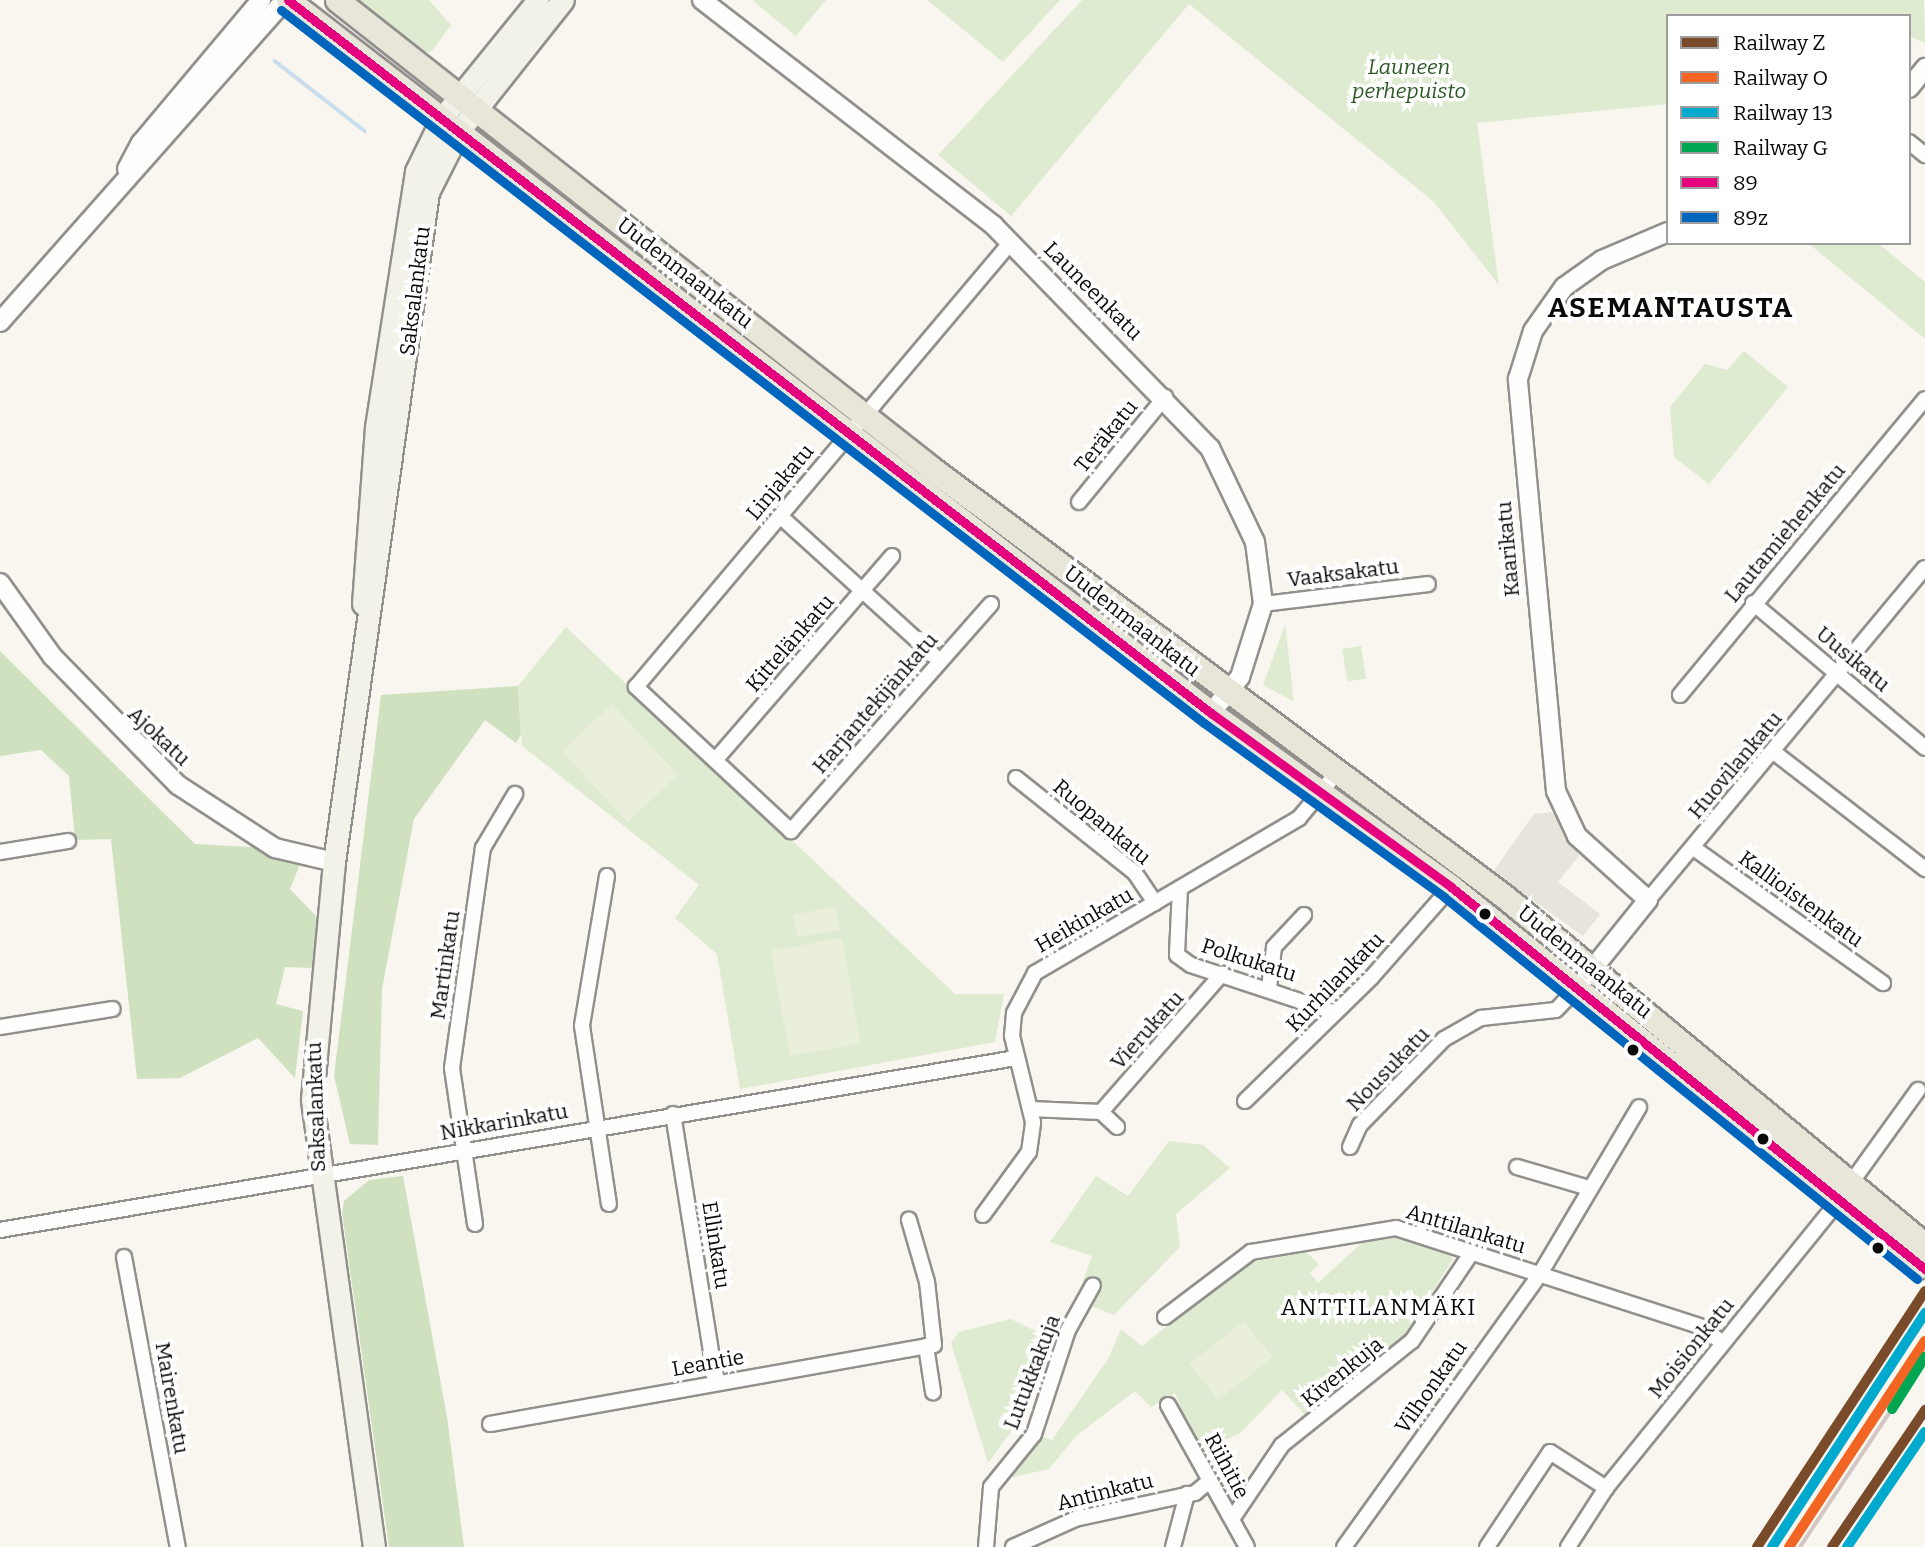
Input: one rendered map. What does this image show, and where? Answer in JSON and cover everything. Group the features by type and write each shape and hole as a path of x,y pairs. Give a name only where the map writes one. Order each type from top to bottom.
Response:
{"main road":[{"name":"Uudenmaankatu","path":"287,0 450,125 1227,694 1328,784 1451,887 1838,1200 1923,1255"},
{"name":"Uudenmaankatu","path":"337,0 1211,713 1505,897 1852,1181 1923,1255"},
{"name":"Saksalankatu","path":"374,1547 318,1179 312,1047 367,624 365,528 403,236 416,171 538,0"},
{"name":"Saksalankatu","path":"466,104 563,0"}],"street":[{"path":"122,178 141,143 261,0"},
{"path":"0,322 122,178 169,136 287,0"},
{"name":"Launeenkatu","path":"703,0 794,65 1011,242 1166,397 1210,448 1232,486 1255,542 1263,604 1249,658 1227,694 1211,713"},
{"path":"1911,86 1925,68"},
{"path":"1911,144 1925,155"},
{"name":"Kaarikatu","path":"1648,900 1577,836 1556,791 1518,379 1533,331 1563,287 1602,260 1666,233"},
{"name":"Linjakatu","path":"718,757 636,687 1011,242"},
{"name":"Teräkatu","path":"1079,502 1166,397"},
{"name":"Lautamiehenkatu","path":"1680,695 1753,603 1925,399"},
{"path":"780,516 939,660"},
{"name":"Kittelänkatu","path":"718,757 892,556"},
{"name":"Huovilankatu","path":"1577,988 1648,900 1695,849 1775,753 1925,568"},
{"name":"Ajokatu","path":"0,583 51,656 178,785 275,848 334,862"},
{"name":"Vaaksakatu","path":"1263,604 1428,584"},
{"name":"Uusikatu","path":"1753,603 1925,748"},
{"name":"Harjantekijänkatu","path":"718,757 791,831 939,660 992,604"},
{"path":"1775,753 1925,869"},
{"name":"Ruopankatu","path":"1016,778 1135,873 1155,903"},
{"name":"Heikinkatu","path":"983,1215 1029,1152 1030,1109 1016,1058 1014,1013 1035,973 1299,818 1328,784"},
{"name":"Martinkatu","path":"475,1224 452,1068 483,848 515,794"},
{"path":"0,852 68,841"},
{"name":"Kallioistenkatu","path":"1695,849 1883,983"},
{"path":"607,876 582,1026 610,1204"},
{"name":"Kurhilankatu","path":"1245,1101 1334,1012 1451,887"},
{"name":"Polkukatu","path":"1180,888 1177,955 1222,974 1334,1012"},
{"path":"1269,988 1274,947 1304,915"},
{"name":"Vierukatu","path":"1101,1112 1222,974"},
{"name":"Nousukatu","path":"1350,1147 1360,1125 1444,1039 1481,1018 1556,1010 1577,988"},
{"path":"0,1027 113,1009"},
{"name":"Nikkarinkatu","path":"0,1230 318,1179 673,1114 1016,1058"},
{"name":"Moisionkatu","path":"1568,1547 1606,1488 1838,1200 1918,1090"},
{"name":"Vilhonkatu","path":"1345,1547 1540,1274 1639,1107"},
{"path":"1030,1109 1101,1112 1117,1127"},
{"name":"Ellinkatu","path":"673,1114 716,1383"},
{"path":"1517,1167 1589,1188"},
{"path":"909,1220 927,1282 933,1392"},
{"name":"Anttilankatu","path":"1165,1317 1251,1252 1383,1228 1472,1251 1699,1326 1723,1343"},
{"name":"Kivenkuja","path":"1231,1519 1282,1444 1412,1341 1472,1251"},
{"name":"Mairenkatu","path":"124,1257 178,1547"},
{"name":"Lutukkakuja","path":"986,1547 991,1487 1034,1434 1068,1330 1093,1285"},
{"name":"Leantie","path":"490,1424 930,1345"},
{"name":"Riihitie","path":"1168,1405 1208,1482 1247,1547"},
{"path":"1487,1547 1550,1452 1606,1488"},
{"name":"Antinkatu","path":"1013,1547 1075,1519 1187,1494 1208,1482"},
{"path":"1173,1547 1187,1494"}],"green space":[{"path":"349,0 429,0 451,25 431,52 419,53"},
{"path":"752,0 826,0 796,36"},
{"path":"927,0 1060,0 1003,62"},
{"name":"Launeen perhepuisto","path":"1082,0 1924,0 1925,43 1911,37 1911,14 1666,14 1666,104 1477,123 1499,285 1433,201 1189,4 1011,216 938,155"},
{"path":"1810,245 1880,245 1925,282 1925,339"},
{"path":"1744,351 1788,387 1709,484 1674,457 1670,407 1705,364 1727,370"},
{"path":"1285,625 1292,683 1293,701 1263,685"},
{"path":"566,627 955,994 1004,994 995,1042 740,1089 717,954 675,918 699,885 522,746 518,686"},
{"path":"1361,646 1366,679 1347,682 1342,649"},
{"path":"0,651 195,844 250,847 254,842 301,862 290,889 320,920 312,968 285,967 276,1004 303,1011 295,1078 258,1038 180,1078 137,1079 111,839 75,840 69,776 41,750 0,756"},
{"path":"518,686 521,735 516,743 485,720 414,819 382,989 378,1145 350,1144 334,1076 381,695"},
{"path":"612,704 678,775 628,822 562,751"},
{"path":"836,907 840,930 798,937 794,914"},
{"path":"842,938 861,1043 790,1056 771,951"},
{"path":"1169,1141 1203,1145 1230,1168 1176,1214 1180,1247 1114,1315 1076,1300 1092,1256 1050,1242 1096,1176 1128,1196"},
{"path":"403,1176 447,1417 464,1547 389,1547 342,1213 344,1201 369,1180"},
{"path":"1394,1232 1448,1251 1453,1259 1394,1354 1308,1418 1282,1390 1239,1434 1198,1451 1175,1393 1151,1407 1135,1391 1076,1436 1049,1469 1009,1478 1035,1434 1052,1440 1108,1359 1121,1329 1142,1346 1245,1263 1306,1252 1319,1264 1310,1273 1318,1283 1368,1237"},
{"path":"1011,1319 1039,1333 1031,1354 1043,1362 1026,1411 988,1463 951,1343 959,1332"},
{"path":"1244,1321 1272,1357 1218,1400 1190,1363"}],"shaded area":[{"path":"1552,812 1579,856 1558,882 1600,914 1583,936 1493,872 1534,814"}],"waterway":[{"path":"275,61 365,131"}],"railway":[{"path":"1800,1547 1892,1409"}],"rail line":[{"name":"Z","path":"1757,1547 1925,1291"},
{"name":"13","path":"1772,1547 1925,1313"},
{"name":"O","path":"1789,1547 1925,1341"},
{"name":"G","path":"1892,1409 1925,1357"},
{"name":"Z","path":"1832,1547 1925,1410"},
{"name":"13","path":"1847,1547 1925,1432"}],"transit line":[{"name":"89","path":"288,0 1211,713 1451,887 1925,1269"},
{"name":"89z","path":"281,10 1204,723 1444,897 1917,1279"}],"district":[{"name":"ASEMANTAUSTA","path":"1671,308"},
{"name":"ANTTILANMÄKI","path":"1379,1307"}]}
